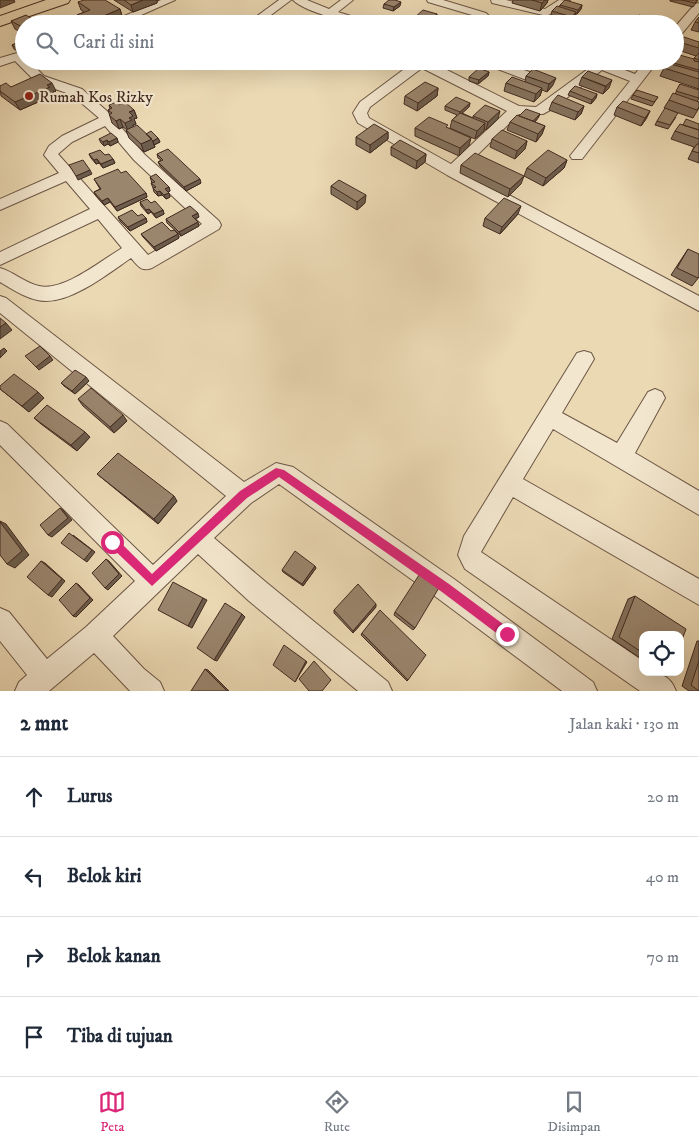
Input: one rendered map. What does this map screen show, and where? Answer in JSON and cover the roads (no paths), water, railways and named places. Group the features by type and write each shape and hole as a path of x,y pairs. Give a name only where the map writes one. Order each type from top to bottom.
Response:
{"main road":[{"path":"18,15 62,0"},
{"path":"0,21 15,16"}],"street":[{"path":"133,15 170,0"},
{"path":"264,15 286,0"},
{"path":"298,0 334,15"},
{"path":"330,14 348,0"},
{"path":"432,0 466,15"},
{"path":"482,15 497,1 547,13 564,1"},
{"path":"684,24 699,6"},
{"path":"0,62 15,58"},
{"path":"33,70 40,79 71,88 77,92 106,120 139,157 212,225 146,264 134,248 51,156 53,149 62,142 106,120"},
{"path":"411,70 365,105 360,113 361,117 452,172 510,201 699,304"},
{"path":"438,70 516,110 538,111 549,105 588,70"},
{"path":"512,70 528,76"},
{"path":"613,70 638,80"},
{"path":"577,156 645,70"},
{"path":"452,172 516,110"},
{"path":"0,205 68,174"},
{"path":"0,259 100,211"},
{"path":"0,274 28,290 46,294 69,288 134,248"},
{"path":"1,305 243,495"},
{"path":"584,359 508,482 469,551 473,561 663,691"},
{"path":"621,456 655,398"},
{"path":"549,416 621,456 699,504"},
{"path":"0,431 152,581"},
{"path":"0,621 36,683 95,636 243,495 276,473 285,474 446,588 584,691"},
{"path":"508,482 699,593"},
{"path":"198,539 258,592 379,691"},
{"path":"95,636 139,687"}],"place":[{"name":"Rumah Kos Rizky","path":"29,96"}]}
